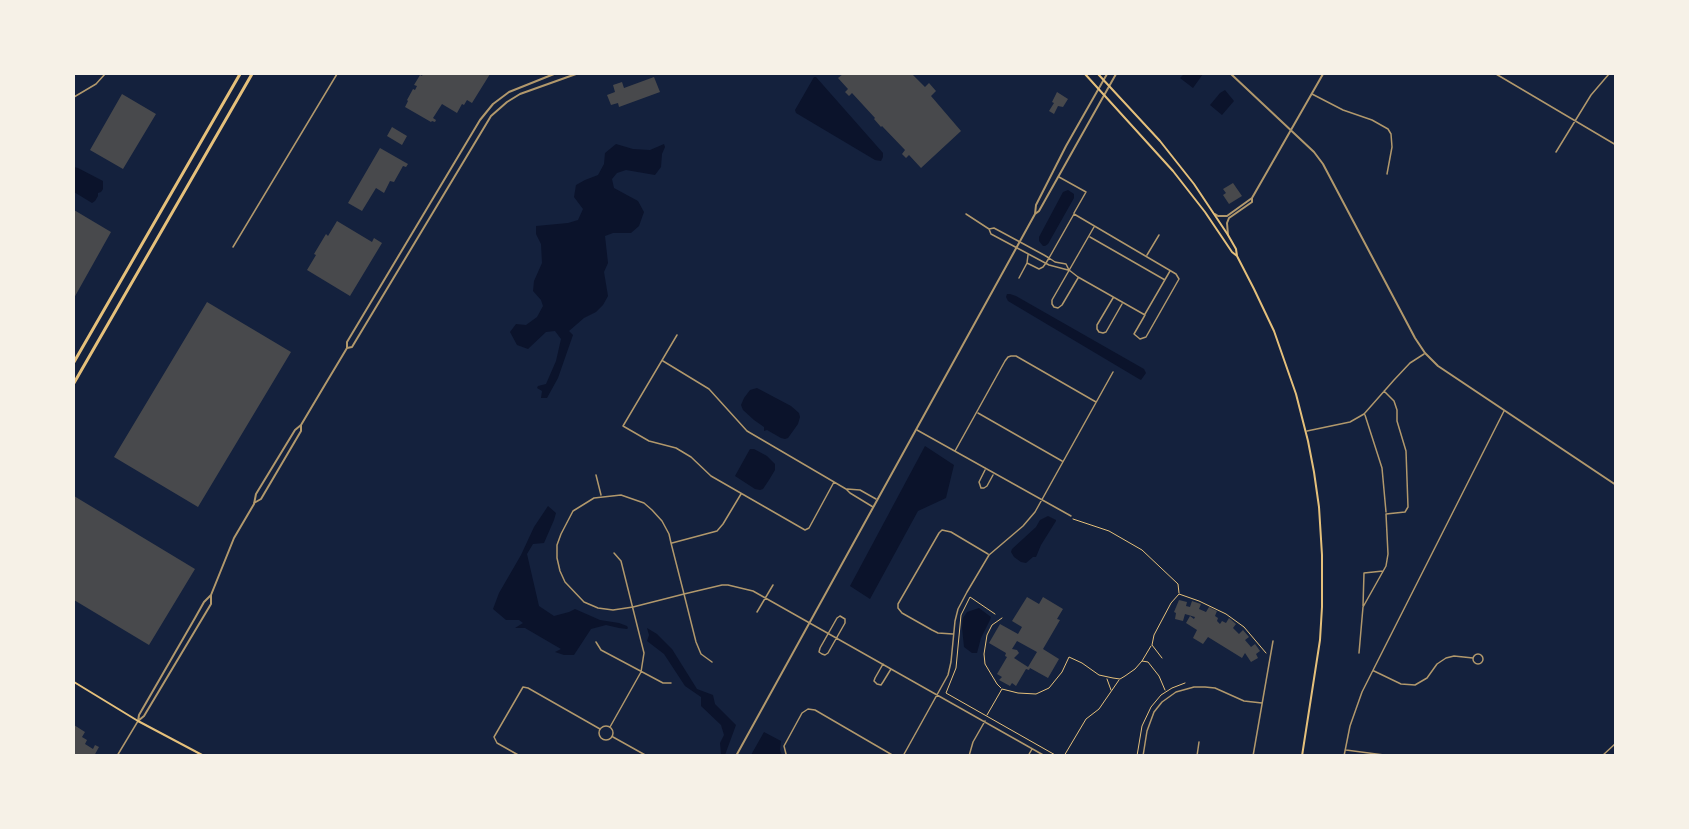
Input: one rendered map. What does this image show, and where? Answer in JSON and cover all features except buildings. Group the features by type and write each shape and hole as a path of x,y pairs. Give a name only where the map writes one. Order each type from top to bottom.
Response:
{"highway":[{"path":"74,362 240,74"},
{"path":"74,383 252,74"}],"main road":[{"path":"1085,74 1180,179 1237,256"},
{"path":"1098,74 1167,149 1228,235 1266,312 1280,345 1296,394 1306,431 1319,507 1323,585 1317,663 1302,756"},
{"path":"74,682 138,721 204,756"}],"street":[{"path":"74,97 96,84 105,74"},
{"path":"233,247 337,74"},
{"path":"117,756 138,721 144,716 211,604 211,595 234,537 254,504 256,494 295,430 301,425 346,348 346,342 484,114 509,92 554,74"},
{"path":"346,348 352,347 491,116 520,94 576,74"},
{"path":"1035,214 1036,205 1107,74"},
{"path":"736,756 1035,214 1116,74"},
{"path":"1231,74 1314,152 1328,172 1425,353 1438,366 1616,485"},
{"path":"1228,235 1229,218 1250,204 1323,74"},
{"path":"1496,74 1616,145"},
{"path":"1556,152 1591,95 1609,74"},
{"path":"1312,94 1388,129 1391,134 1392,147 1387,174"},
{"path":"1058,177 1091,195"},
{"path":"1027,263 1039,269 1043,267 1086,192"},
{"path":"1215,214 1227,216 1252,198"},
{"path":"966,214 989,229 991,234 1054,267 1069,270"},
{"path":"1074,214 1170,270 1179,276 1179,280 1146,337 1140,339 1134,334 1170,270"},
{"path":"1078,277 1062,305 1058,308 1054,307 1052,300 1095,226"},
{"path":"989,229 994,228 1055,262 1066,264 1069,270 1078,277 1145,315"},
{"path":"1146,256 1159,235"},
{"path":"1089,237 1165,280"},
{"path":"1019,278 1029,256 1025,252"},
{"path":"1054,267 1055,262"},
{"path":"1113,297 1097,325 1099,332 1104,333 1107,330 1123,303"},
{"path":"677,335 623,426 649,441 676,448 691,457 711,476 805,530 809,528 834,482"},
{"path":"1306,431 1350,422 1364,414 1410,363 1425,353"},
{"path":"955,451 1008,357 1016,356 1096,403"},
{"path":"662,360 709,389 747,431 873,507"},
{"path":"903,756 948,675 952,634 958,609 989,555 1031,518 1113,372"},
{"path":"1384,391 1394,401 1397,410 1397,421 1406,451 1409,499 1405,512 1386,514"},
{"path":"1344,756 1354,712 1373,670 1504,411"},
{"path":"977,412 1063,462"},
{"path":"1363,607 1384,571 1388,554 1382,468 1364,414"},
{"path":"254,504 261,499 301,431 301,425"},
{"path":"916,430 1071,517"},
{"path":"986,469 979,482 981,488 987,486 994,474"},
{"path":"596,476 601,496"},
{"path":"846,489 860,490 877,500"},
{"path":"672,543 717,531 741,494"},
{"path":"712,663 705,659 699,648 684,594 672,543 662,521 644,503 621,495 601,496 584,503 573,511 557,545 557,558 565,582 584,602 598,608 613,610 633,607 684,594 728,585 753,591 1045,756"},
{"path":"952,634 938,633 903,614 898,608 900,601 942,530 951,532 989,555"},
{"path":"610,727 640,672 644,653 621,561 614,553"},
{"path":"1359,653 1364,573 1384,571"},
{"path":"757,612 773,585"},
{"path":"138,721 139,715 204,602 211,595"},
{"path":"842,617 845,620 837,638 825,655 819,652 828,633 837,618 842,617"},
{"path":"1253,756 1273,641"},
{"path":"596,642 601,650 640,672 671,683"},
{"path":"1373,670 1401,684 1415,685 1427,678 1437,664 1446,658 1454,656 1473,658"},
{"path":"883,664 874,681 877,684 881,685 884,682 891,669"},
{"path":"520,756 497,743 494,737 523,687 600,729"},
{"path":"1143,756 1147,731 1154,712 1162,702 1176,692 1194,687 1215,688 1244,701 1262,703"},
{"path":"788,756 784,746 801,713 808,709 815,710 894,756"},
{"path":"969,756 973,742 985,721"},
{"path":"600,729 610,727"},
{"path":"600,729 599,734 602,739 609,740 613,731 610,727"},
{"path":"612,736 646,756"},
{"path":"1197,756 1199,742"},
{"path":"1602,756 1616,743"},
{"path":"1028,756 1032,748"},
{"path":"1345,750 1384,755"}],"path":[{"path":"1064,756 1086,719 1099,709 1120,679 1142,661 1171,603 1179,594 1178,584 1142,550 1109,531 1071,517"},
{"path":"1179,594 1226,614 1244,627 1266,652"},
{"path":"995,614 970,597 961,615 956,668 946,693 1057,756"},
{"path":"1002,618 992,625 987,635 984,654 985,664 1002,689 1036,694 1049,688 1062,672 1069,657 1106,678 1120,679"},
{"path":"1152,645 1162,658"},
{"path":"1142,661 1148,662 1159,676 1166,692"},
{"path":"1106,678 1111,691"},
{"path":"987,716 1002,689"}],"water":[{"path":"1184,74 1203,74 1193,88 1180,78"},
{"path":"814,77 883,153 881,161 875,160 796,113 795,110"},
{"path":"1225,90 1234,101 1222,115 1210,105"},
{"path":"616,144 633,149 650,150 664,144 661,167 655,175 626,170 617,173 612,179 614,188 638,201 644,212 639,226 631,233 613,233 605,236 608,263 604,272 608,296 596,312 584,318 569,331 573,335 558,378 547,398 541,398 542,391 537,388 546,384 556,361 561,339 555,331 546,332 528,349 517,345 510,332 516,324 526,325 537,317 543,306 533,291 534,281 542,263 541,244 536,234 536,226 578,220 583,209 574,197 576,185 598,175 604,164 605,153"},
{"path":"74,167 103,181 103,189 92,203 74,192"},
{"path":"1068,190 1074,194 1074,198 1048,244 1043,246 1039,237 1063,192"},
{"path":"1007,294 1016,296 1144,369 1146,373 1141,380 1139,379 1008,301"},
{"path":"757,388 791,406 799,413 798,424 788,438 781,438 767,430 764,431 764,427 743,410 741,405 744,398 750,390"},
{"path":"925,446 954,465 946,498 918,511 870,599 850,586"},
{"path":"750,449 767,456 775,464 775,470 760,490 735,476"},
{"path":"548,506 556,513 544,543 533,544 527,554 539,606 554,616 575,609 600,620 619,623 628,628 606,625 591,629 574,655 555,652 561,649 525,628 515,628 523,623 519,620 506,620 493,609 534,527"},
{"path":"1048,516 1056,521 1036,557 1026,563 1021,562 1014,557 1012,549 1036,527 1040,520"},
{"path":"979,608 991,617 977,653 972,653 964,647 963,618 967,612"},
{"path":"647,628 657,634 672,649 697,689 713,695 715,704 736,725 725,755 721,754 720,743 724,735 721,725 701,706 701,697 685,686 664,654 647,641 649,635"},
{"path":"764,732 781,741 782,755 751,755"}]}
